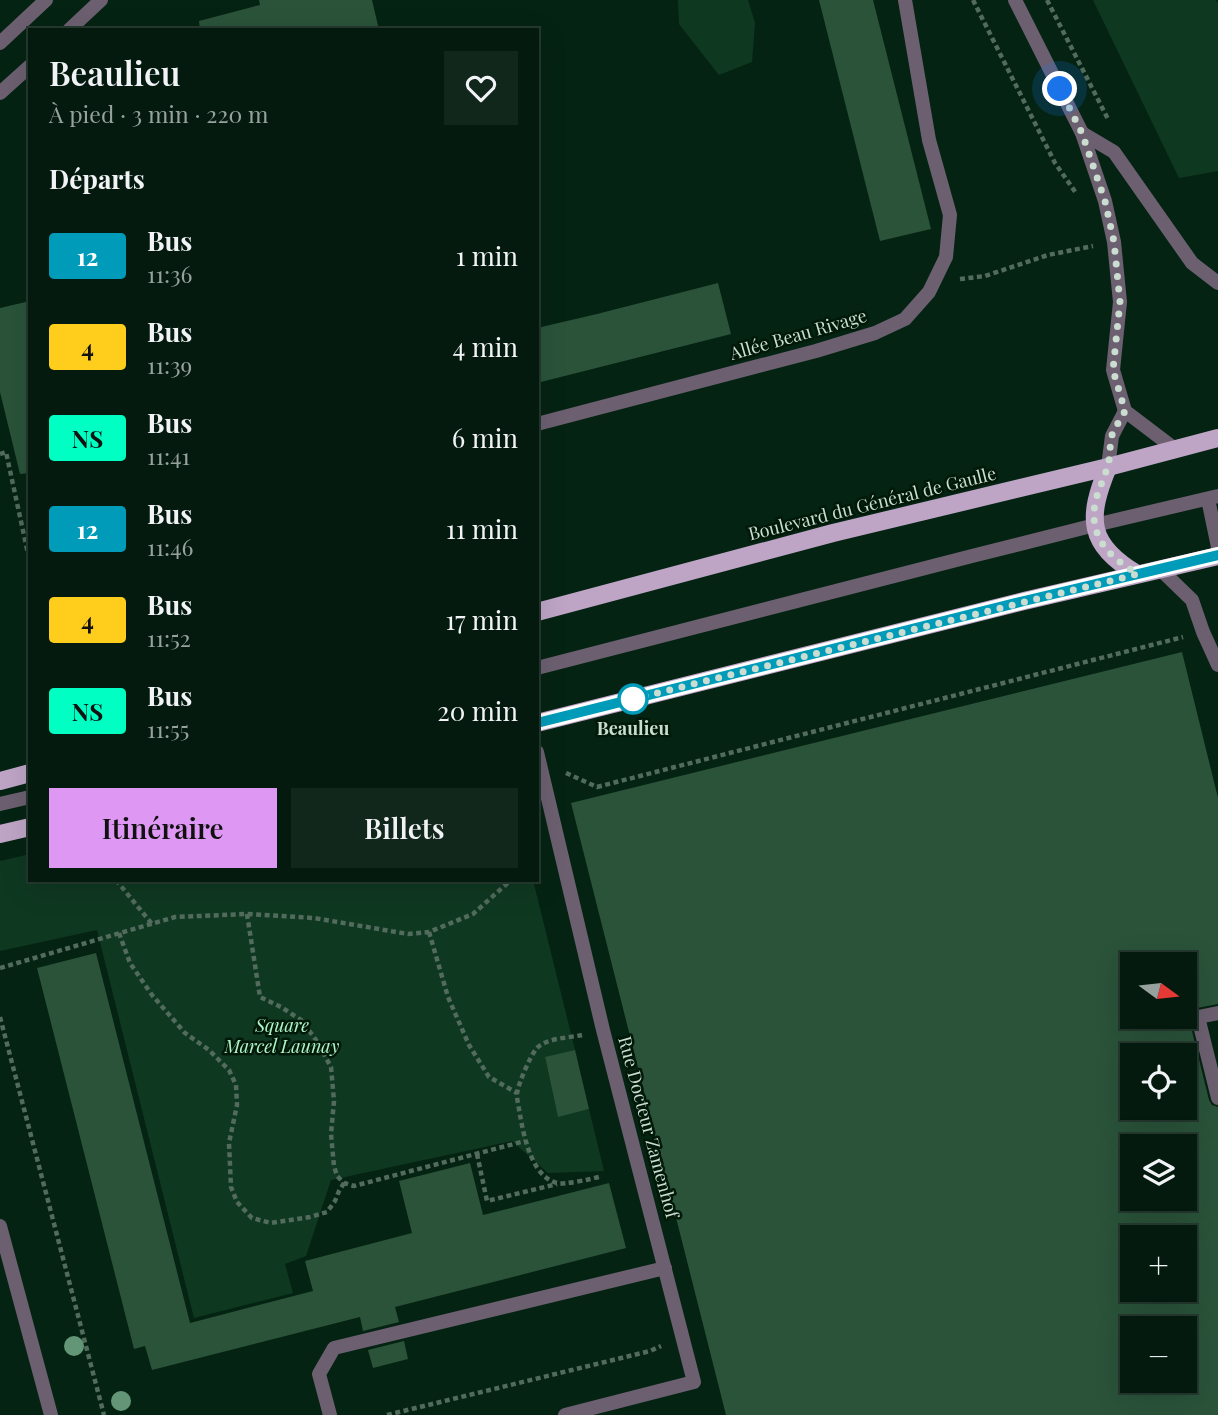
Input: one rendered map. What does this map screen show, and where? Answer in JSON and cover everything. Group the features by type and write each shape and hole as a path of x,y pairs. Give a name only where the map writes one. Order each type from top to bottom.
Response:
{"main road":[{"name":"Boulevard du Général de Gaulle","path":"539,611 833,533 1218,438"},
{"path":"1108,467 1095,503 1095,525 1099,540 1108,553 1138,574"},
{"path":"539,723 1218,556"},
{"path":"0,781 28,774"},
{"path":"0,834 28,827"}],"street":[{"path":"0,43 46,0"},
{"path":"71,28 101,0"},
{"name":"Allée Beau Rivage","path":"539,423 817,351 874,333 905,318 929,292 946,257 950,215 929,140 905,0"},
{"path":"1015,0 1082,133 1105,201 1114,242 1120,302 1113,370 1125,411 1175,449"},
{"path":"0,93 28,68"},
{"path":"1082,133 1114,152 1192,263 1218,283"},
{"path":"1108,467 1112,436 1125,411"},
{"path":"539,667 1095,525 1213,498 1218,547"},
{"path":"1161,570 1192,600 1218,665"},
{"name":"Rue Docteur Zamenhof","path":"539,761 603,1030 694,1382 565,1415"},
{"path":"0,804 28,797"},
{"path":"1218,1013 1198,1017 1218,1098"},
{"path":"0,1226 51,1415"},
{"path":"330,1415 319,1374 334,1348 665,1268"}],"path":[{"path":"973,0 1055,163 1077,194"},
{"path":"939,272 961,279 985,276 1048,255 1114,242"},
{"path":"0,454 6,452 28,554"},
{"path":"539,758 597,787 1203,632"},
{"path":"118,882 152,924"},
{"path":"0,968 175,917 247,914 314,918 408,934 429,932 473,914 509,882"},
{"path":"247,914 260,998 301,1020 316,1040 331,1068 334,1166 337,1176 344,1183 354,1186 525,1141"},
{"path":"429,932 448,997 469,1045 489,1077 517,1093"},
{"path":"119,933 130,963 152,995 185,1033 209,1050 229,1070 236,1085 237,1105 229,1143 231,1187 237,1202 252,1218 271,1223 310,1217 327,1212 344,1183"},
{"path":"0,1017 104,1415"},
{"path":"558,1184 543,1175 534,1162 525,1141 517,1093 537,1048 550,1041 603,1030"},
{"path":"477,1154 487,1201 600,1177"},
{"path":"387,1415 650,1351 683,1337"}],"green space":[{"path":"678,0 748,0 755,23 752,62 719,75 679,24"},
{"path":"1093,0 1216,0 1218,171 1179,178"},
{"name":"Square Marcel Launay","path":"28,854 28,882 533,882 575,1050 545,1058 558,1116 589,1109 604,1171 548,1173 512,1141 331,1180 306,1256 285,1264 293,1293 194,1318 97,930 0,951 0,861"}],"building":[{"path":"259,0 372,0 379,28 200,28 199,21 260,5"},
{"path":"819,0 873,0 931,229 880,241"},
{"path":"718,283 731,334 539,382 539,328"},
{"path":"28,301 28,473 20,474 0,392 0,308"},
{"path":"1182,652 1218,798 1218,1004 1197,1008 1197,952 1120,952 1120,1029 1191,1029 1195,1043 1120,1043 1120,1120 1197,1120 1197,1051 1209,1100 1212,1105 1218,1107 1218,1415 726,1415 571,803"},
{"path":"96,953 190,1323 313,1291 305,1261 412,1233 399,1181 470,1163 483,1215 609,1183 626,1248 395,1307 399,1322 363,1331 360,1317 152,1370 145,1346 134,1349 37,968"},
{"path":"575,1050 589,1109 558,1117 545,1057"},
{"path":"404,1341 408,1359 373,1368 368,1350"}],"bus line":[{"name":"12","path":"539,722 1218,555"}],"place":[{"name":"Beaulieu","path":"633,699"}],"route":[{"path":"633,699 1138,574 1108,553 1099,540 1095,525 1095,503 1108,467 1112,436 1125,411 1113,370 1120,302 1114,242 1105,201 1082,133 1060,89"}]}
